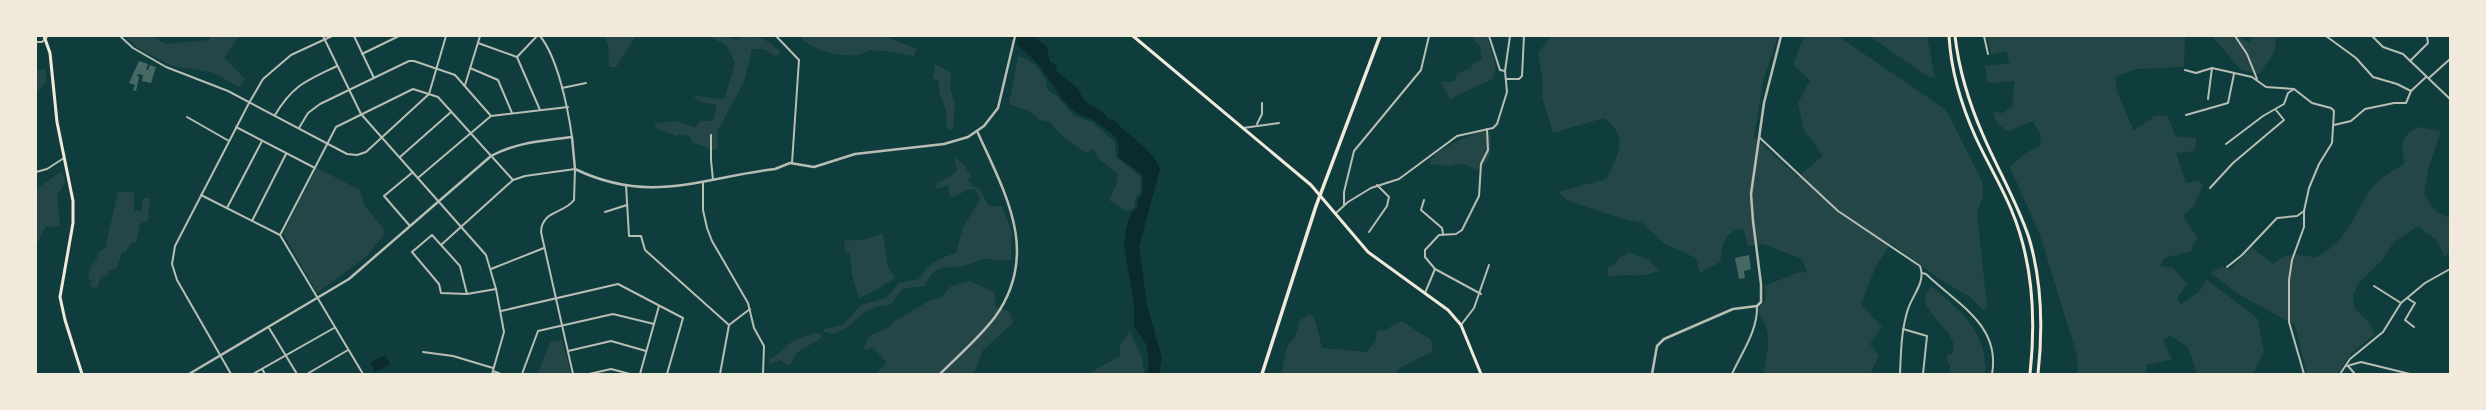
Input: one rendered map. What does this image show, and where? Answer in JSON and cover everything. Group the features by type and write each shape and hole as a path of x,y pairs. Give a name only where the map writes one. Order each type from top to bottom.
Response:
{"highway":[{"path":"1262,374 1316,206 1380,36"}],"main road":[{"path":"1133,36 1311,185 1368,252 1448,310 1460,325 1481,374"},
{"path":"1949,36 1955,74 1964,105 1976,138 2011,209 2022,242 2033,306 2030,374"},
{"path":"1955,36 1964,85 1973,112 2017,206 2029,239 2040,305 2038,374"},
{"path":"45,38 51,58 56,114 72,189 74,212 60,297 65,320 82,374"}],"street":[{"path":"36,42 48,36"},
{"path":"120,36 133,48 166,67 228,91 347,154 357,156 366,152 430,94 446,36 442,36"},
{"path":"323,36 336,66 361,114 481,248 491,269 501,311 504,337 492,374"},
{"path":"232,374 220,356 177,280 172,264 175,246 263,79 278,65 332,36"},
{"path":"354,36 374,78"},
{"path":"362,54 399,36"},
{"path":"465,85 480,36"},
{"path":"517,57 538,36 562,88 568,107 575,169 574,200 547,216 542,223 540,232 573,374"},
{"path":"776,36 800,60 792,163"},
{"path":"441,245 513,180 525,176 575,169 603,180 626,185 668,188 775,169 792,163 814,167 855,154 953,142 977,132 988,122 998,108 1015,36"},
{"path":"1344,205 1344,192 1354,151 1421,70 1429,36"},
{"path":"1489,36 1496,64 1500,70 1505,71"},
{"path":"1336,213 1344,205 1377,185 1399,179 1457,136 1487,129 1497,124 1507,92 1505,71 1510,36"},
{"path":"1506,79 1522,76 1524,36"},
{"path":"1652,374 1657,346 1664,339 1733,309 1757,306 1761,302 1762,295 1752,194 1758,137 1768,79 1781,36"},
{"path":"1984,36 1988,54"},
{"path":"2235,36 2247,54 2258,80 2266,87 2294,89 2312,103 2331,108 2334,111 2332,143 2309,188 2304,210 2304,227 2292,260 2289,322 2304,374"},
{"path":"2326,36 2356,58 2373,77 2397,84 2411,91"},
{"path":"2372,36 2383,47 2403,54 2450,99"},
{"path":"2410,61 2428,43 2427,36"},
{"path":"478,43 517,57 540,110"},
{"path":"2429,78 2450,59"},
{"path":"299,128 308,113 314,108 409,61 437,68 455,75 491,116"},
{"path":"275,116 286,98 296,87 336,66"},
{"path":"470,68 498,80 512,114"},
{"path":"2184,70 2196,74 2212,68 2258,80"},
{"path":"2208,99 2212,68"},
{"path":"2186,115 2228,103 2234,74"},
{"path":"2334,125 2350,122 2365,109 2394,103 2406,103 2411,91 2426,76"},
{"path":"562,88 586,83"},
{"path":"280,235 336,127 413,89 438,97 513,180"},
{"path":"2226,144 2263,116 2276,110 2284,104 2288,93 2294,89"},
{"path":"1254,125 1258,124 1261,117 1262,103"},
{"path":"419,177 470,132 491,116 568,107"},
{"path":"2210,188 2233,163 2284,120 2276,110"},
{"path":"400,157 452,112"},
{"path":"187,117 229,141"},
{"path":"1242,128 1254,125 1279,123"},
{"path":"236,128 315,168"},
{"path":"1480,294 1435,269 1425,257 1424,253 1436,237 1443,234 1456,234 1462,230 1480,196 1481,164 1488,150 1487,129"},
{"path":"940,374 994,317 1007,296 1016,265 1018,238 1013,212 977,132"},
{"path":"711,135 713,180"},
{"path":"189,374 317,300 349,279 411,227 491,156 514,145 572,137"},
{"path":"1758,137 1838,211 1920,266 1922,273 1918,289 1908,308 1903,329 1900,374"},
{"path":"227,208 262,141"},
{"path":"252,221 286,154"},
{"path":"36,172 47,169 65,157"},
{"path":"411,227 384,196 413,172"},
{"path":"703,182 703,210 707,228 750,308 754,328 764,346 763,374"},
{"path":"626,185 628,236 641,236 645,250 729,325"},
{"path":"1369,232 1389,203 1388,197 1377,185"},
{"path":"201,195 280,235 362,374"},
{"path":"1424,200 1421,210 1442,228 1443,234"},
{"path":"605,212 627,205"},
{"path":"2227,267 2242,255 2277,218 2298,216 2304,210"},
{"path":"467,294 460,266 432,235 412,252 439,284 441,292 467,294 496,289"},
{"path":"491,269 544,248"},
{"path":"1460,325 1467,319 1480,294 1489,266"},
{"path":"1425,294 1435,269"},
{"path":"2340,374 2368,343 2383,332 2401,303 2425,283 2450,269"},
{"path":"1922,273 1926,274 1981,323 1993,352 1992,374"},
{"path":"501,311 618,284 683,318 667,374"},
{"path":"2374,286 2401,303"},
{"path":"2407,298 2415,303 2405,320 2414,327"},
{"path":"640,374 660,306"},
{"path":"1732,374 1753,330 1757,318 1757,306"},
{"path":"720,374 729,325 750,308"},
{"path":"522,374 538,331 613,314 654,324"},
{"path":"269,328 297,374"},
{"path":"252,374 334,328"},
{"path":"1903,329 1927,336 1923,374"},
{"path":"567,351 611,341 646,351"},
{"path":"307,374 348,350"},
{"path":"423,352 453,356 501,374"},
{"path":"2347,366 2361,362 2410,374"},
{"path":"2347,366 2355,374"},
{"path":"262,369 265,374"},
{"path":"589,374 610,369 630,374"}],"shaded area":[{"path":"124,36 152,36 165,44 209,40 211,36 239,36 224,58 245,79 239,87 211,72 172,66 138,48"},
{"path":"604,36 636,36 616,67 609,67 608,45"},
{"path":"708,36 723,36 736,40 748,36 761,38 777,49 781,54 774,56 765,49 752,49 744,82 717,132 718,149 713,150 692,142 690,136 679,134 676,136 656,128 654,124 675,121 695,127 700,121 713,121 717,105 701,102 693,96 719,99 725,98 735,62 726,45"},
{"path":"803,36 884,36 917,49 914,56 870,50 859,55 844,55 829,53 808,44 802,39"},
{"path":"1008,36 1033,36 1047,47 1050,62 1057,65 1056,71 1076,87 1085,101 1104,113 1108,119 1114,120 1146,149 1157,162 1160,169 1139,247 1147,305 1162,358 1159,374 1147,374 1149,363 1146,344 1134,326 1134,305 1124,246 1126,228 1131,214 1137,207 1138,199 1142,195 1143,175 1119,158 1118,140 1095,121 1076,113 1063,100 1039,65"},
{"path":"1471,36 1487,36 1496,67 1492,80 1472,88 1450,100 1441,82 1454,82 1457,73 1470,69 1473,64 1482,59 1480,47"},
{"path":"1551,36 1778,36 1764,78 1754,137 1798,177 1823,156 1804,130 1798,103 1810,80 1793,65 1804,36 1838,36 1946,110 1982,181 1983,196 1977,213 1987,306 1984,311 1970,297 1941,280 1891,243 1875,268 1861,305 1882,327 1870,344 1879,356 1870,374 1764,374 1768,336 1767,329 1760,317 1759,308 1765,301 1766,295 1764,286 1797,273 1807,272 1802,259 1763,244 1748,246 1743,228 1731,233 1725,240 1720,262 1700,273 1696,258 1665,244 1642,223 1619,218 1566,200 1559,192 1606,179 1617,155 1619,140 1617,132 1604,118 1553,133 1542,97 1543,82 1538,53"},
{"path":"1869,36 1927,36 1935,78 1926,75"},
{"path":"1987,36 2185,36 2184,67 2137,69 2115,77 2117,92 2134,131 2155,116 2168,116 2175,136 2196,138 2195,151 2176,153 2186,183 2198,181 2203,185 2194,206 2183,216 2197,237 2191,251 2164,258 2160,266 2173,268 2187,284 2177,298 2181,304 2200,291 2206,279 2257,318 2264,352 2253,374 2197,374 2188,347 2170,335 2163,341 2172,359 2146,365 2147,374 2075,374 2078,369 2077,355 2040,235 2010,167 2026,153 2040,146 2041,135 2033,121 2008,131 1997,124 1993,112 2003,113 2012,106 2015,81 1988,83 1985,66 2010,63 2006,51 1991,55"},
{"path":"2212,36 2239,37 2250,43 2252,36 2277,36 2274,53 2259,74 2241,70"},
{"path":"1018,56 1029,60 1038,68 1045,79 1047,90 1057,96 1074,116 1092,122 1115,142 1116,157 1141,177 1140,193 1135,199 1134,208 1127,212 1109,200 1116,186 1118,174 1100,160 1093,149 1086,153 1059,133 1050,122 1040,120 1029,111 1009,104"},
{"path":"935,64 951,73 950,89 955,104 953,128 951,130 947,128 946,110 939,92 939,81 933,78"},
{"path":"46,69 46,83 36,92 36,71"},
{"path":"2420,127 2441,131 2428,170 2424,193 2433,209 2446,217 2450,216 2450,254 2444,256 2437,240 2418,226 2394,242 2382,260 2358,284 2353,295 2354,307 2369,323 2375,334 2353,352 2337,374 2307,374 2295,325 2238,294 2211,273 2221,267 2230,269 2252,248 2273,264 2288,256 2303,255 2315,258 2326,251 2336,244 2343,235 2375,184 2405,163 2403,157 2404,141 2409,133"},
{"path":"1481,132 1490,133 1491,144 1490,154 1486,163 1482,167 1477,170 1462,163 1449,166 1430,164 1432,159 1443,149 1451,144"},
{"path":"955,157 964,165 971,176 968,181 973,187 979,188 989,206 1002,206 1012,232 1011,259 986,259 959,267 942,268 933,273 925,286 902,289 891,304 878,306 867,311 842,330 836,333 823,331 824,329 843,325 861,305 886,298 899,283 919,279 926,269 934,262 956,253 963,227 980,200 976,190 970,189 951,198 948,185 936,189 937,183 951,176 957,170 955,165"},
{"path":"317,168 360,190 365,206 386,232 365,258 317,293 283,233"},
{"path":"62,171 65,183 57,195 60,227 46,226 36,246 36,189"},
{"path":"118,192 134,192 134,210 141,211 143,198 150,198 148,220 140,224 136,242 131,243 126,252 122,252 116,269 109,270 107,276 101,277 97,289 90,286 92,281 88,278 92,264 97,259 97,253 105,248"},
{"path":"883,234 888,267 895,278 876,290 859,298 852,275 850,253 845,253 844,241 867,239"},
{"path":"1629,252 1649,260 1659,270 1647,275 1622,275 1609,277 1607,268 1613,265 1621,256 1625,256"},
{"path":"970,281 994,292 996,307 1010,312 1013,323 983,350 974,374 876,374 887,362 873,348 863,350 869,336 889,327 893,322 927,302 942,297 951,286"},
{"path":"1932,286 1953,304 1977,334 1985,359 1985,374 1950,374 1950,366 1947,359 1948,354 1952,355 1954,346 1951,337 1930,312 1926,303 1926,295"},
{"path":"1310,314 1315,319 1322,348 1367,352 1375,342 1377,331 1385,330 1401,321 1430,338 1433,345 1431,352 1401,367 1394,374 1281,374 1287,347 1295,337 1300,320"},
{"path":"1130,331 1142,358 1144,374 1088,374 1120,356 1120,345"},
{"path":"819,333 822,336 814,343 801,349 794,357 791,364 787,365 780,360 769,364 769,359 793,341"},
{"path":"562,340 571,374 538,374 550,342"},
{"path":"385,355 390,364 375,372 370,363"}],"building":[{"path":"139,61 148,64 146,70 148,70 150,65 156,67 151,83 142,81 143,75 138,74 137,76 139,77 136,91 133,90 135,85 129,83"},
{"path":"1749,255 1751,269 1744,271 1745,278 1739,279 1735,258"}]}
